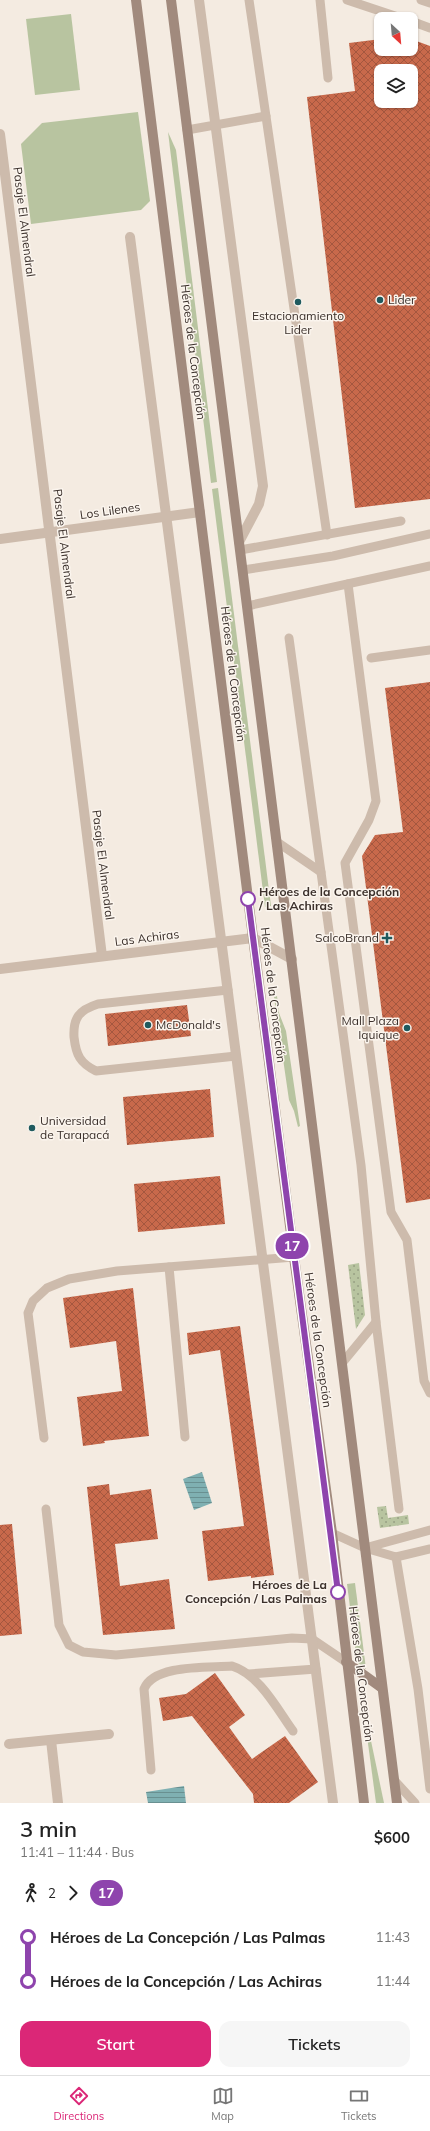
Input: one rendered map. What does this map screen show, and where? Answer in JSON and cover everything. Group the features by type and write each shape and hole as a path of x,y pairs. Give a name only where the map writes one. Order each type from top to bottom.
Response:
{"main road":[{"name":"Héroes de la Concepción","path":"136,0 253,938 294,1257 332,1533 346,1662 364,1803"},
{"name":"Héroes de la Concepción","path":"171,0 343,1362 397,1803"},
{"path":"346,1662 382,1688"}],"street":[{"path":"198,0 263,486 259,504 240,546"},
{"name":"Pasaje El Almendral","path":"0,134 102,956"},
{"path":"130,237 333,1803"},
{"name":"Los Lilenes","path":"0,539 200,512"},
{"path":"253,938 292,959"},
{"name":"Las Achiras","path":"0,969 253,938"},
{"path":"9,1744 109,1734"},
{"path":"51,1740 58,1803"}],"lane":[{"path":"249,0 327,535"},
{"path":"320,0 328,78"},
{"path":"347,0 383,12"},
{"path":"422,0 430,3"},
{"path":"418,24 430,28"},
{"path":"188,130 266,116"},
{"path":"240,546 327,535 401,521"},
{"path":"243,570 332,556 430,534"},
{"path":"247,606 430,566"},
{"path":"348,584 376,801 369,820 345,863 391,1212 407,1240 424,1381 430,1393"},
{"path":"289,638 361,1165 376,1322 399,1509"},
{"path":"371,658 430,650"},
{"path":"277,842 321,872"},
{"path":"228,990 98,1004 87,1007 78,1014 73,1025 76,1052 79,1060 86,1066 96,1071 236,1056"},
{"path":"44,1438 28,1313 33,1301 47,1288 69,1278 117,1271 294,1257"},
{"path":"169,1267 185,1437"},
{"path":"343,1362 376,1322"},
{"path":"46,1509 59,1624 68,1645 73,1648 83,1652 116,1655 292,1638 312,1638 346,1662"},
{"path":"365,1548 430,1530"},
{"path":"332,1533 365,1548 396,1557 430,1549"},
{"path":"396,1557 418,1689 430,1789"},
{"path":"151,1770 144,1689 147,1682 154,1676 166,1671 232,1666 249,1674 294,1731"},
{"path":"249,1674 316,1669"},
{"path":"394,1780 414,1803"}],"green space":[{"path":"71,14 80,90 35,95 26,19"},
{"path":"138,112 150,201 141,210 31,224 21,144 42,123"},
{"path":"168,132 176,150 217,482 211,483"},
{"path":"218,488 271,906 265,907 212,489"},
{"path":"277,996 279,1013 286,1031 300,1126 298,1127 294,1111 289,1100 274,997"},
{"path":"359,1263 365,1315 356,1329 348,1265"},
{"path":"386,1506 388,1518 408,1515 409,1524 380,1528 377,1507"},
{"path":"355,1583 366,1669 357,1662 347,1584"},
{"path":"367,1736 370,1736 384,1803 376,1803"}],"water":[{"path":"202,1472 212,1503 194,1510 183,1479"},
{"path":"184,1786 186,1803 148,1803 146,1792"}],"building":[{"name":"Lider","path":"374,40 374,56 418,56 418,42 430,46 430,499 355,508 307,97 355,91 349,43"},
{"name":"Mall Plaza Iquique","path":"430,682 430,1199 406,1203 362,856 375,835 403,832 385,688"},
{"name":"McDonald's","path":"187,1005 191,1036 108,1046 105,1014"},
{"path":"210,1089 214,1137 127,1145 123,1097"},
{"path":"220,1176 225,1224 138,1232 134,1184"},
{"path":"133,1288 149,1436 104,1441 105,1443 83,1446 77,1397 122,1391 116,1341 70,1348 63,1298"},
{"path":"240,1326 274,1575 208,1581 202,1531 244,1526 220,1350 189,1355 187,1333"},
{"path":"109,1484 110,1495 151,1489 158,1539 115,1544 120,1586 169,1579 175,1629 103,1635 87,1487"},
{"path":"12,1524 22,1634 0,1636 0,1525"},
{"path":"215,1673 245,1715 229,1727 252,1759 285,1736 318,1782 289,1803 254,1803 253,1794 192,1716 163,1721 159,1698 186,1694"}],"bus line":[{"name":"17","path":"248,899 294,1257 332,1533 338,1592"}],"place":[{"name":"Lider","path":"380,300"},
{"name":"Estacionamiento Lider","path":"298,302"},
{"name":"Héroes de la Concepción / Las Achiras","path":"248,899"},
{"name":"SalcoBrand","path":"387,938"},
{"name":"McDonald's","path":"148,1025"},
{"name":"Mall Plaza Iquique","path":"407,1028"},
{"name":"Universidad de Tarapacá","path":"32,1128"},
{"name":"Héroes de La Concepción / Las Palmas","path":"338,1592"}]}
